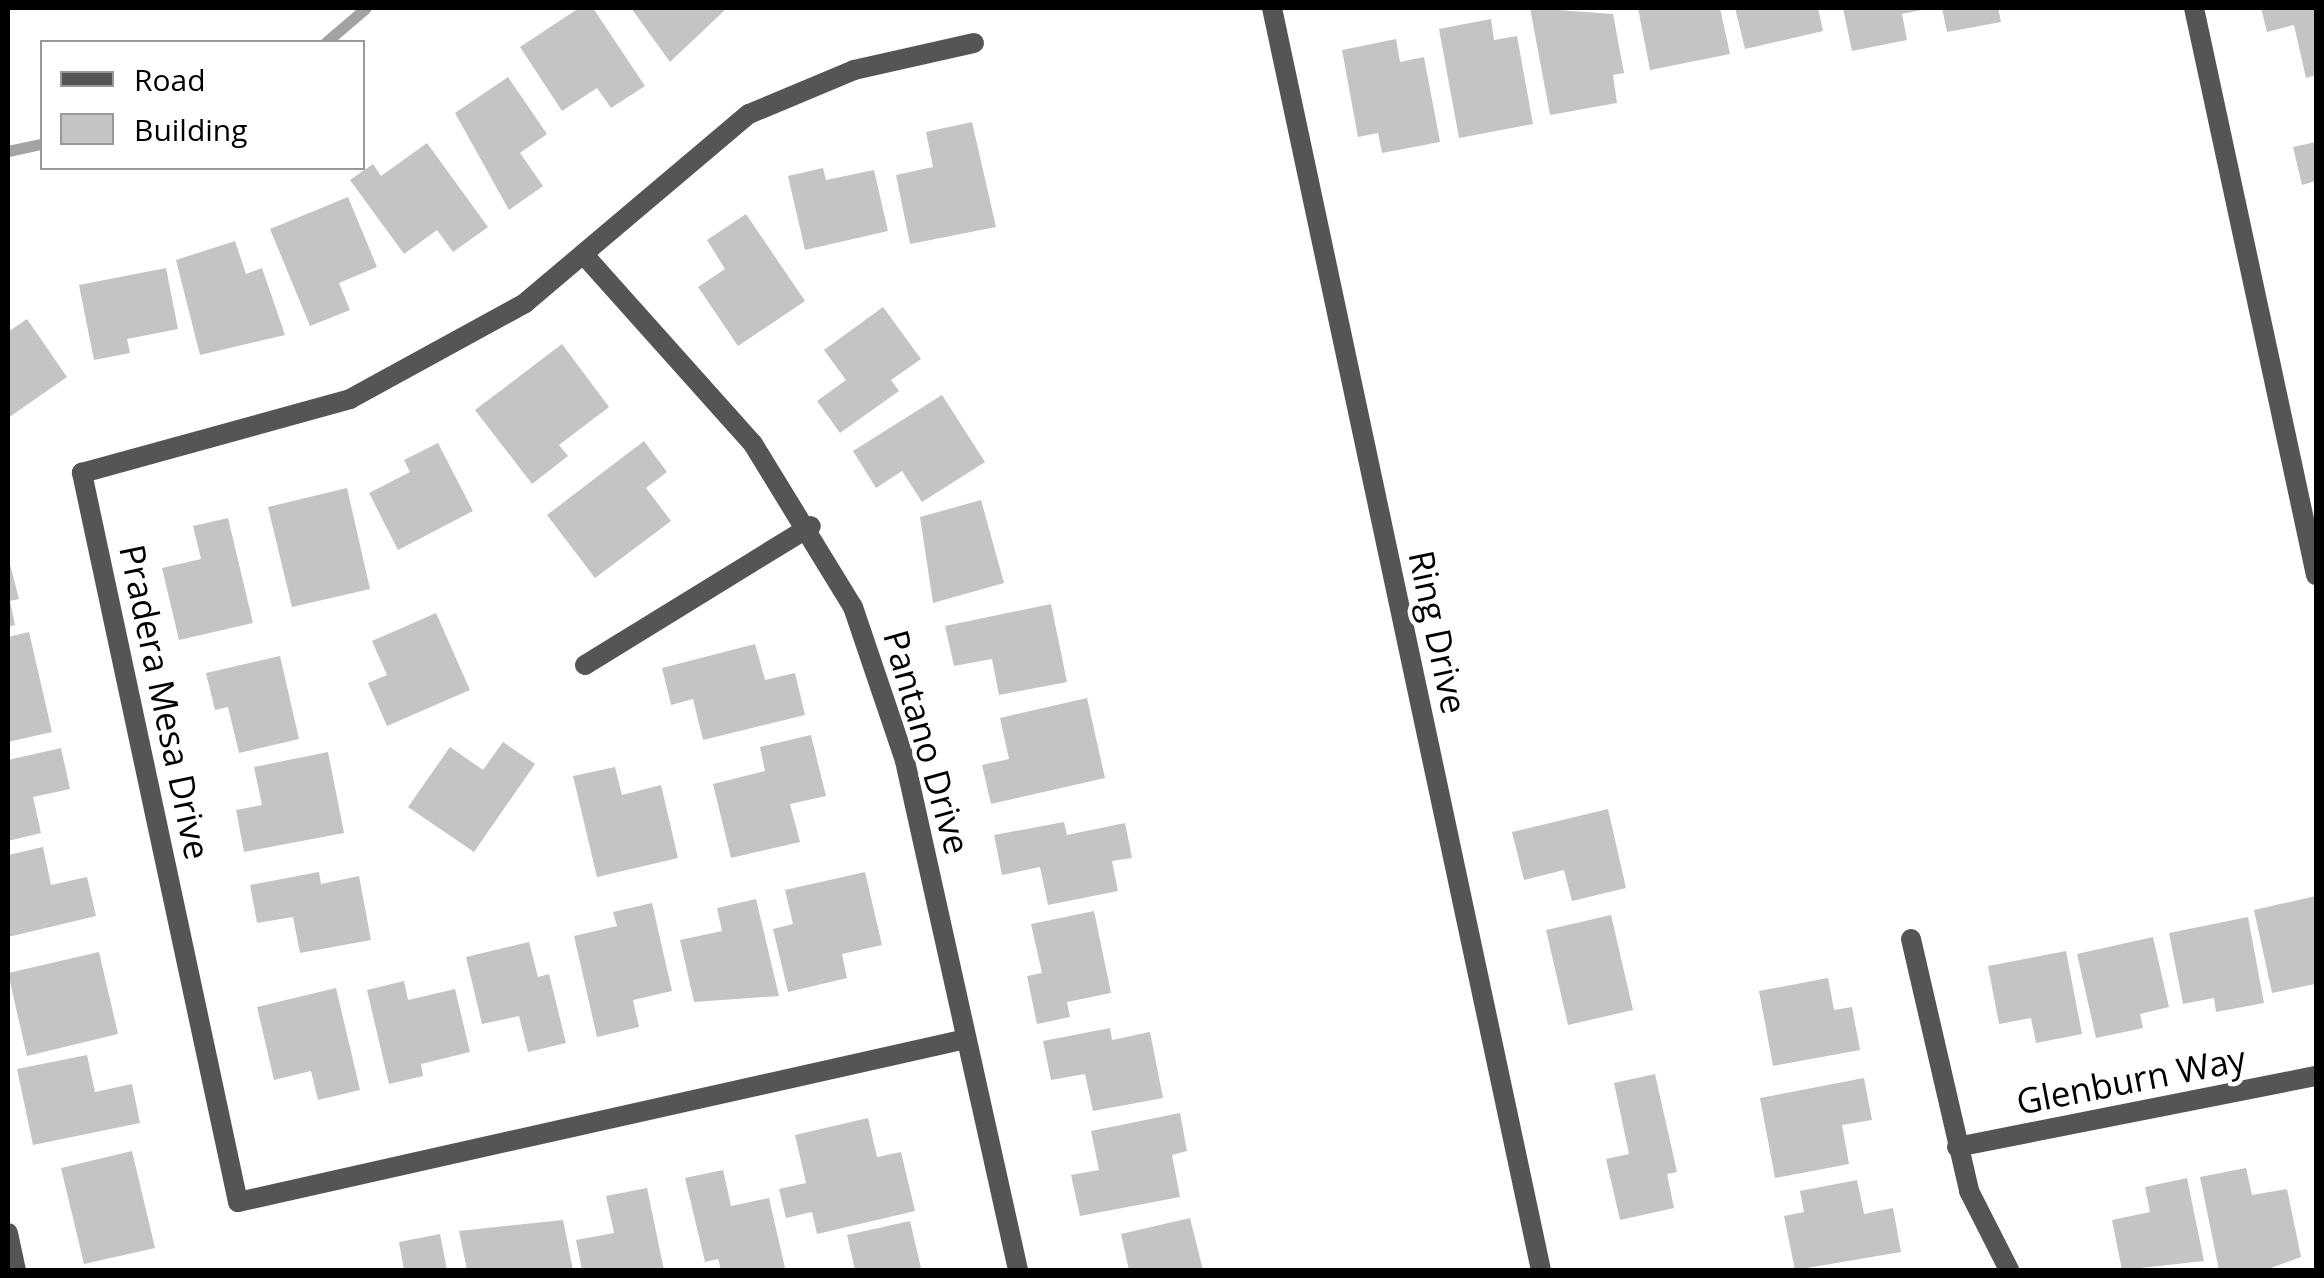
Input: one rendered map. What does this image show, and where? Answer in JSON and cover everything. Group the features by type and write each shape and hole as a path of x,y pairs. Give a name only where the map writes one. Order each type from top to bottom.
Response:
{"street":[{"name":"Ring Drive","path":"1272,8 1540,1270"},
{"path":"2194,8 2316,575"},
{"name":"Pradera Mesa Drive","path":"966,1039 238,1202 82,472 350,399 446,352 586,256 696,150 749,114 854,70 974,44"},
{"name":"Pantano Drive","path":"586,256 754,444 810,526 884,682 1018,1270"},
{"path":"585,666 810,526"},
{"path":"1911,938 1957,1148 2010,1270"},
{"name":"Glenburn Way","path":"1957,1148 2316,1076"},
{"path":"8,1233 16,1270"}],"building":[{"path":"579,8 593,8 645,86 611,108 597,88 562,111 520,47"},
{"path":"631,8 727,8 670,62"},
{"path":"1530,8 1613,14 1624,73 1613,75 1617,103 1550,115"},
{"path":"1638,8 1720,8 1730,54 1650,70"},
{"path":"1735,8 1818,8 1823,31 1745,49"},
{"path":"1843,8 1926,9 1902,14 1907,40 1852,51"},
{"path":"1942,8 1998,8 2001,22 1947,32"},
{"path":"2261,8 2316,8 2316,75 2306,78 2294,25 2267,32"},
{"path":"1491,19 1494,40 1517,36 1533,124 1459,138 1439,29"},
{"path":"1396,39 1400,62 1424,57 1440,142 1382,153 1378,133 1358,137 1342,50"},
{"path":"508,77 547,134 520,153 543,186 509,210 455,113"},
{"path":"972,122 996,227 910,244 896,175 933,167 926,132"},
{"path":"2316,142 2316,181 2302,185 2293,147"},
{"path":"427,143 488,227 453,252 437,230 404,254 350,180 373,164 381,176"},
{"path":"823,168 826,180 874,170 888,231 805,250 788,176"},
{"path":"348,197 377,267 339,283 350,310 310,326 270,229"},
{"path":"746,214 805,301 738,346 698,287 725,269 707,240"},
{"path":"235,241 246,274 262,268 285,335 200,355 176,260"},
{"path":"166,268 178,329 127,339 130,353 94,360 79,285"},
{"path":"883,307 921,359 891,380 899,391 840,433 817,401 846,380 824,350"},
{"path":"27,319 67,377 8,418 8,332"},
{"path":"562,344 609,407 559,445 568,456 532,484 475,410"},
{"path":"942,395 985,462 922,502 902,471 876,488 853,451"},
{"path":"644,441 667,472 646,488 671,521 595,578 547,515"},
{"path":"438,443 473,511 398,550 369,493 410,472 404,460"},
{"path":"347,488 370,589 292,607 268,507"},
{"path":"981,500 1004,583 933,603 920,517"},
{"path":"228,518 253,623 179,640 162,568 201,559 193,526"},
{"path":"8,556 19,599 10,601 15,625 8,627"},
{"path":"1051,604 1067,682 999,695 992,659 954,666 945,626"},
{"path":"436,613 470,690 387,726 368,683 387,675 372,641"},
{"path":"29,632 52,732 8,742 8,637"},
{"path":"755,644 765,680 795,673 805,715 703,740 693,699 671,705 662,668"},
{"path":"280,656 299,739 239,753 228,707 215,710 206,673"},
{"path":"1087,698 1105,778 991,804 982,765 1009,759 1000,718"},
{"path":"811,735 826,796 790,804 800,842 731,858 713,784 765,771 760,747"},
{"path":"503,742 535,764 474,852 408,807 450,747 483,770"},
{"path":"61,748 70,789 33,797 41,833 8,841 8,760"},
{"path":"328,752 344,833 244,852 236,810 262,805 254,767"},
{"path":"615,767 622,795 661,785 678,858 597,877 573,776"},
{"path":"1608,809 1626,888 1572,901 1564,870 1524,880 1512,832"},
{"path":"1064,822 1067,835 1125,823 1132,858 1112,861 1118,891 1048,905 1040,867 1002,875 994,835"},
{"path":"43,847 51,885 87,877 96,916 8,937 8,855"},
{"path":"319,872 321,884 359,876 371,940 300,953 293,917 257,923 250,885"},
{"path":"865,872 882,945 842,954 847,978 788,992 773,929 793,924 785,890"},
{"path":"2316,896 2315,984 2272,993 2254,910"},
{"path":"756,899 779,996 694,1002 680,940 722,931 717,908"},
{"path":"652,903 672,991 633,1000 639,1027 597,1037 574,936 617,926 613,912"},
{"path":"1094,911 1111,993 1067,1002 1070,1017 1037,1024 1027,976 1042,973 1031,924"},
{"path":"1611,915 1633,1010 1568,1025 1546,930"},
{"path":"2248,917 2264,1003 2216,1012 2214,998 2183,1004 2169,933"},
{"path":"2153,937 2169,1007 2140,1014 2143,1028 2096,1038 2077,954"},
{"path":"529,942 538,977 549,974 566,1043 528,1052 519,1016 482,1024 466,957"},
{"path":"2066,951 2082,1034 2036,1043 2031,1018 1999,1024 1988,966"},
{"path":"99,952 118,1034 27,1056 8,973"},
{"path":"1828,978 1834,1010 1852,1007 1860,1050 1773,1066 1759,991"},
{"path":"404,981 408,1000 455,989 470,1052 421,1064 423,1076 389,1084 367,990"},
{"path":"336,988 360,1090 318,1100 311,1071 274,1080 257,1007"},
{"path":"1110,1028 1112,1040 1150,1032 1163,1098 1093,1111 1085,1074 1051,1080 1043,1041"},
{"path":"87,1055 95,1092 132,1084 140,1123 33,1145 17,1069"},
{"path":"1655,1074 1677,1172 1667,1174 1674,1208 1620,1220 1606,1159 1629,1154 1614,1083"},
{"path":"1864,1078 1872,1120 1842,1125 1849,1164 1775,1178 1760,1098"},
{"path":"1180,1113 1187,1151 1172,1155 1180,1197 1080,1216 1071,1175 1099,1170 1091,1131"},
{"path":"868,1118 877,1157 901,1152 915,1211 817,1234 812,1212 786,1218 779,1189 806,1183 795,1135"},
{"path":"132,1151 155,1248 84,1264 61,1168"},
{"path":"2246,1168 2252,1195 2287,1189 2301,1257 2265,1270 2219,1270 2200,1177"},
{"path":"723,1170 731,1206 769,1198 785,1268 721,1270 718,1259 705,1262 685,1178"},
{"path":"2187,1178 2204,1261 2122,1270 2112,1220 2150,1212 2145,1187"},
{"path":"1857,1180 1864,1214 1893,1208 1901,1252 1795,1270 1784,1216 1804,1212 1800,1191"},
{"path":"647,1188 664,1270 582,1270 576,1240 614,1233 606,1196"},
{"path":"1190,1218 1203,1270 1129,1270 1121,1234"},
{"path":"563,1220 573,1270 467,1270 459,1231"},
{"path":"910,1221 921,1268 930,1270 855,1270 847,1235"},
{"path":"440,1234 447,1270 404,1270 399,1242"}],"waterway":[{"path":"328,40 366,8"},
{"path":"8,151 40,144"}]}
